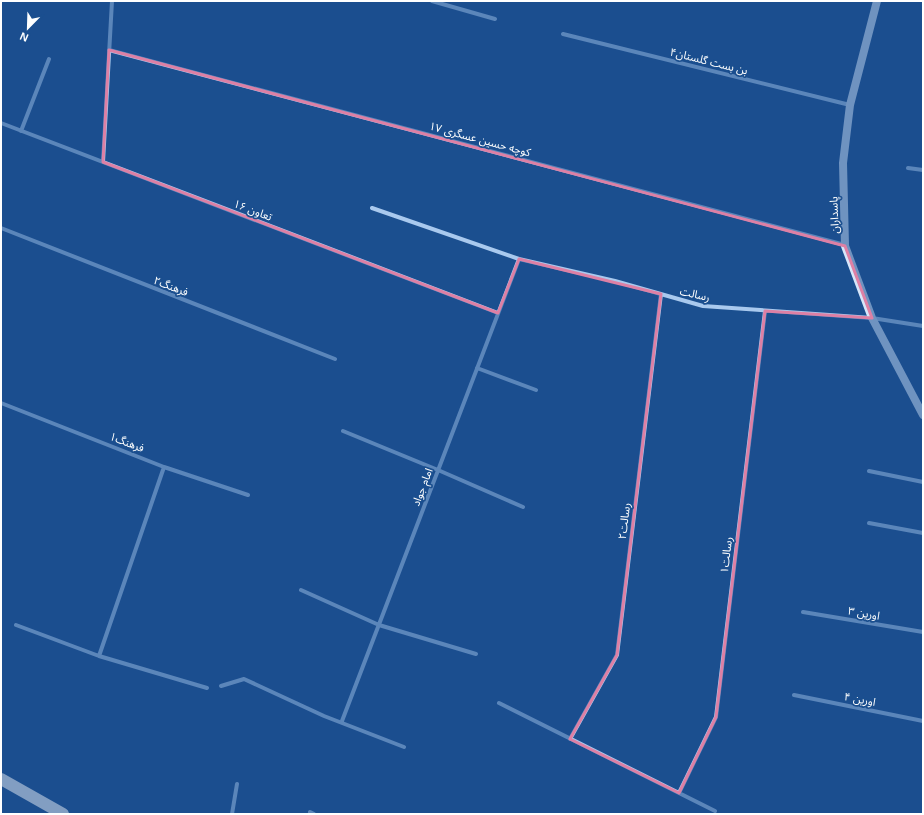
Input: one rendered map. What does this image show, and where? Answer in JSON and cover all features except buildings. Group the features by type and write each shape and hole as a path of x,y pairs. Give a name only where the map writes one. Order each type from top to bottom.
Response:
{"highway":[{"path":"1,779 63,814"}],"street":[{"path":"103,162 112,1"},
{"path":"432,1 495,19"},
{"name":"پاسداران","path":"877,1 850,105 843,163 845,246 872,318 923,415"},
{"name":"بن بست گلستان۴","path":"563,34 850,105"},
{"name":"کوچه حسین عسگری ۱۷","path":"109,50 845,246"},
{"path":"21,131 49,59"},
{"name":"تعاون ۱۶","path":"1,123 498,313"},
{"path":"908,168 923,170"},
{"name":"رسالت","path":"372,208 519,258 703,306 872,318 923,326"},
{"name":"فرهنگ۲","path":"1,228 335,359"},
{"name":"امام جواد","path":"342,721 519,258"},
{"name":"رسالت۲","path":"570,738 617,655 661,294"},
{"name":"رسالت۱","path":"679,793 716,717 765,311"},
{"path":"477,368 536,390"},
{"name":"فرهنگ۱","path":"1,403 164,467 248,495"},
{"path":"343,431 523,507"},
{"path":"99,656 164,467"},
{"path":"869,471 923,482"},
{"path":"870,523 923,533"},
{"path":"301,590 379,625 476,654"},
{"name":"اورین ۳","path":"803,612 923,632"},
{"path":"16,625 99,656 207,688"},
{"path":"221,686 244,679 324,716 342,721 404,747"},
{"name":"اورین ۴","path":"794,695 923,721"},
{"path":"499,703 715,811"},
{"path":"232,814 237,784"}],"highlighted area":[{"path":"109,50 845,246 872,318 765,311 716,717 679,793 570,739 617,655 661,294 519,259 498,313 103,162"}]}
